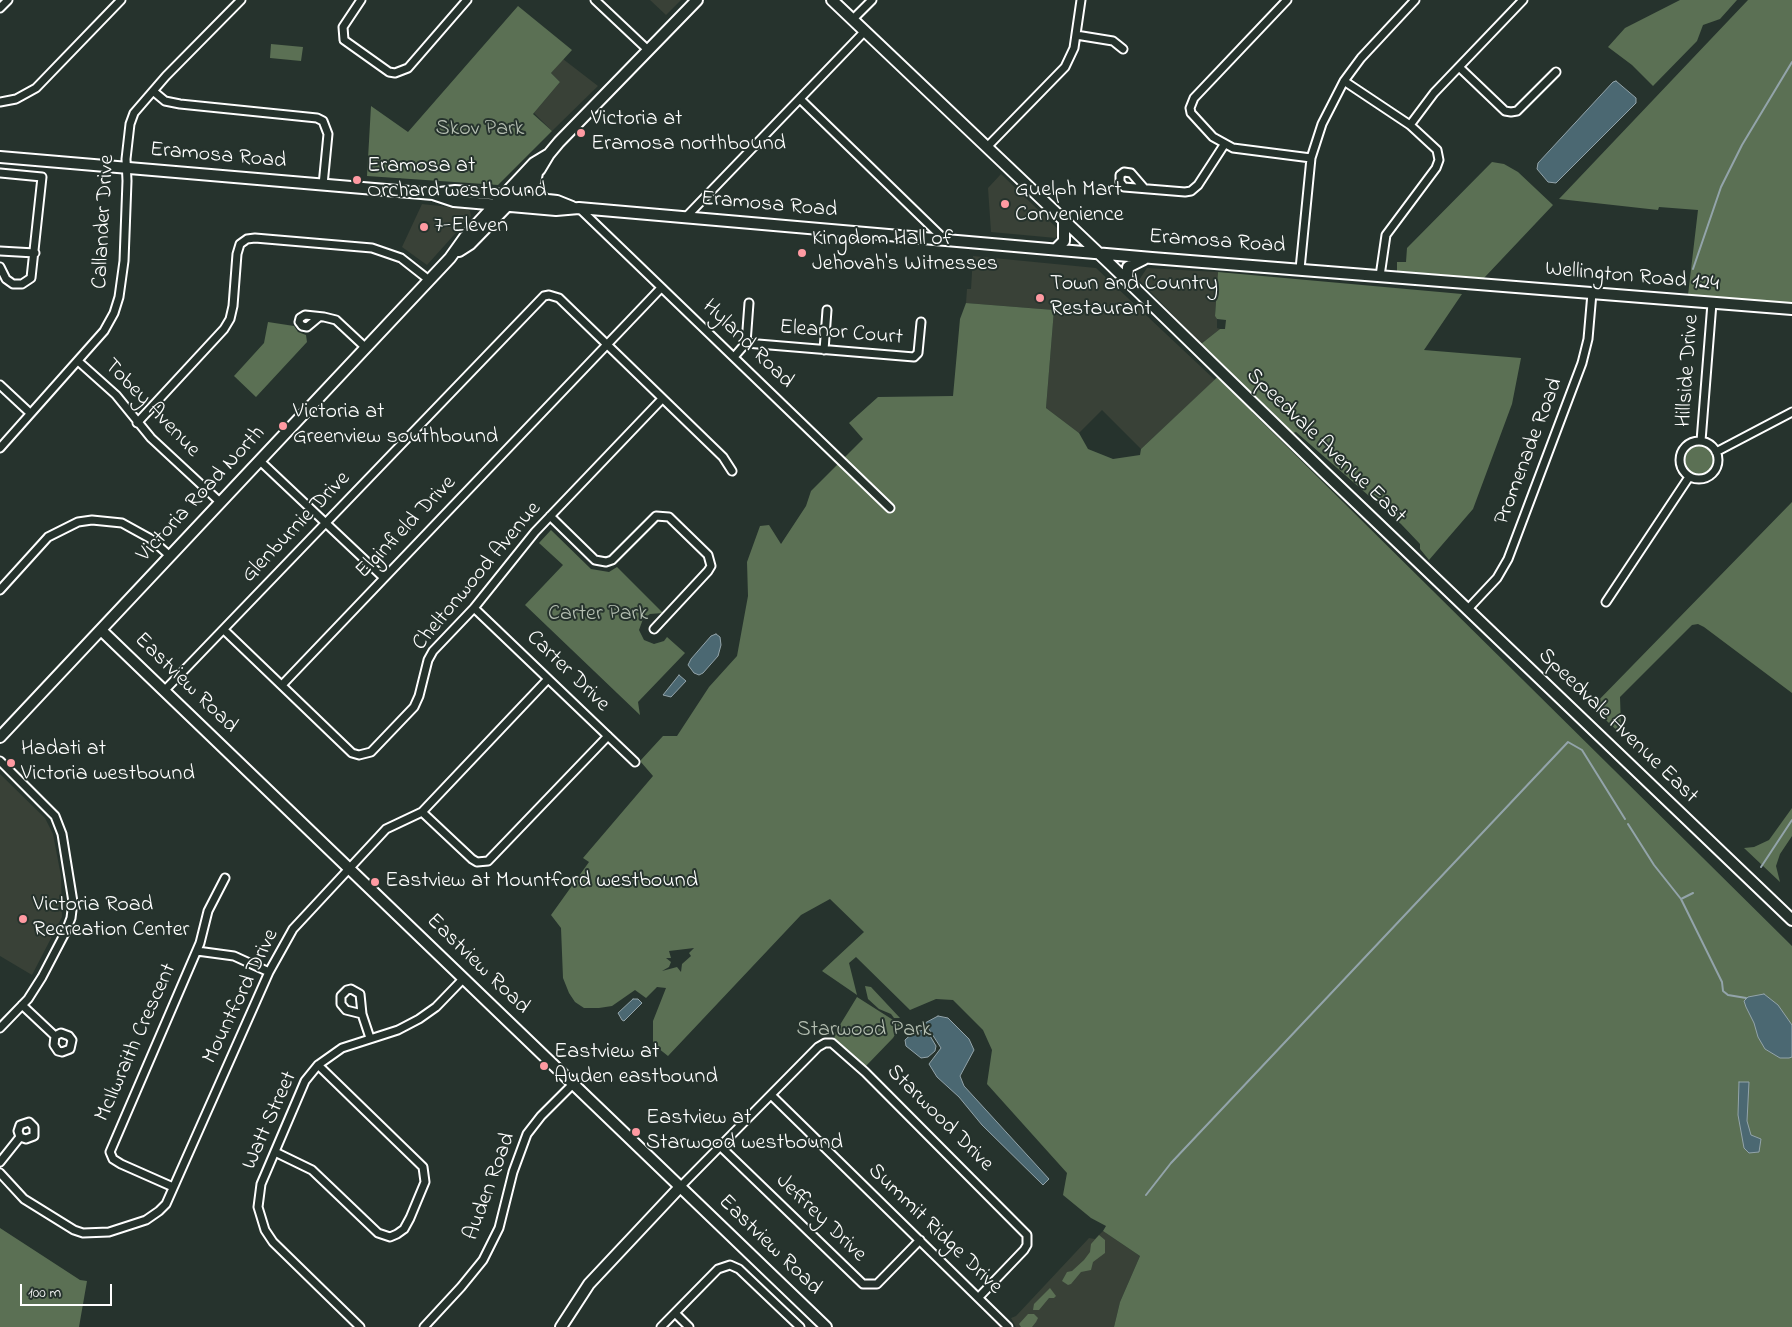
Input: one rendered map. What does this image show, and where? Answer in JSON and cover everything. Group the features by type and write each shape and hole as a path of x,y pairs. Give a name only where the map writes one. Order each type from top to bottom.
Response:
{"main road":[{"name":"Victoria Road North","path":"452,256 470,244 507,206 536,173 549,154 697,0"},
{"name":"Speedvale Avenue East","path":"832,0 1127,280 1467,610 1792,920"},
{"name":"Victoria Road North","path":"0,737 452,256 476,226 534,163 549,154"},
{"name":"Eramosa Road","path":"0,157 433,194 455,191 504,195 557,201 576,208"},
{"path":"536,173 534,187 538,195 545,199"},
{"name":"Eramosa Road","path":"433,194 454,201 495,205 556,210 576,208 1152,258 1469,283"},
{"path":"466,202 476,212 476,226"},
{"path":"1056,249 1064,241 1064,221"},
{"path":"1127,280 1126,273 1132,263 1152,258"},
{"name":"Wellington Road 124","path":"1469,283 1792,309"},
{"name":"Eastview Road","path":"101,630 826,1327"},
{"name":"Starwood Drive","path":"561,1327 589,1284 680,1187"}],"street":[{"path":"0,8 8,0"},
{"path":"0,102 16,99 36,88 120,0"},
{"name":"Callander Drive","path":"0,448 104,331 114,313 119,297 124,261 126,159 131,118 153,91 241,0"},
{"path":"361,0 343,27 344,40 389,72 395,73 408,68 466,0"},
{"path":"595,0 648,50"},
{"path":"853,20 872,0"},
{"path":"987,148 1065,67 1074,48 1081,0"},
{"path":"1287,0 1191,102 1190,108 1193,118 1224,145 1242,151 1311,158"},
{"path":"1300,269 1311,158 1322,124 1344,81 1361,58 1415,0"},
{"path":"1410,125 1434,94 1524,0"},
{"path":"686,217 865,31"},
{"path":"1076,35 1113,41 1123,49"},
{"path":"1459,67 1505,111 1511,112 1517,111 1556,72"},
{"path":"1344,81 1410,125 1438,150 1439,160 1436,168 1386,235 1380,276"},
{"path":"153,91 165,100 180,104 317,118 327,127 328,134 323,185"},
{"path":"800,100 945,240"},
{"path":"1144,188 1185,192 1194,189 1224,145"},
{"path":"0,173 42,177 33,273 27,282 17,285 10,283 0,267"},
{"name":"Hyland Road","path":"576,208 890,508"},
{"path":"137,422 224,329 230,319 237,254 240,244 247,239 353,246 388,252 401,258 429,280"},
{"path":"0,251 36,253"},
{"name":"Elginfield Drive","path":"282,685 661,288"},
{"name":"Promenade Road","path":"1467,610 1498,578 1508,559 1582,363 1588,339 1592,293"},
{"name":"Glenburnie Drive","path":"164,691 540,298 549,295 559,298 723,457 732,471"},
{"path":"746,343 749,303"},
{"name":"Hillside Drive","path":"1702,441 1712,303"},
{"path":"824,350 827,310"},
{"path":"319,317 336,320 366,348"},
{"name":"Eleanor Court","path":"734,357 746,343 914,357 918,353 921,322"},
{"name":"Tobey Avenue","path":"78,361 116,395 137,422 221,503"},
{"path":"0,385 30,414"},
{"name":"Cheltonwood Avenue","path":"224,630 352,753 366,755 414,707 419,696 428,660 550,516 662,399"},
{"path":"1716,452 1792,412"},
{"path":"1702,441 1716,452 1717,464 1711,475 1699,479 1688,477 1680,464 1682,450 1694,442 1702,441"},
{"path":"260,461 384,578"},
{"path":"1606,602 1688,477"},
{"path":"550,516 595,560 606,562 612,560 656,516 669,517 708,555 711,566 708,571 654,629"},
{"path":"0,590 48,537 78,522 92,520 122,523 150,538 170,556"},
{"name":"Carter Drive","path":"474,608 635,762"},
{"name":"Mountford Drive","path":"0,1173 24,1199 74,1230 89,1234 109,1232 153,1216 166,1204 269,972 293,929 386,829 422,812 548,679"},
{"path":"422,812 472,859 477,862 488,861 608,736"},
{"path":"0,762 55,816 62,834 73,902 71,918 66,931 33,992 0,1028"},
{"path":"197,950 203,935 208,911 225,878"},
{"name":"McIlwraith Crescent","path":"174,1187 120,1164 112,1159 110,1152 197,950 234,956 269,972"},
{"name":"Watt Street","path":"360,1327 273,1242 262,1226 258,1207 261,1184 305,1081 318,1065 328,1055 342,1048 398,1030 419,1019 436,1007 464,978"},
{"path":"22,1005 55,1036"},
{"path":"362,1014 370,1038"},
{"name":"Starwood Drive","path":"680,1187 818,1047 825,1043 836,1045 1027,1235 1027,1245 1024,1250 978,1297"},
{"path":"274,1152 312,1170 383,1236 397,1234 404,1229 410,1218 425,1182 423,1167 318,1065"},
{"name":"Auden Road","path":"424,1327 483,1260 499,1228 513,1172 528,1134 541,1116 574,1083"},
{"name":"Summit Ridge Drive","path":"771,1095 1008,1327"},
{"path":"0,1162 20,1138"},
{"name":"Jeffrey Drive","path":"721,1147 863,1284 877,1284 920,1240"},
{"path":"661,1327 718,1269 730,1265 739,1269 800,1327"},
{"path":"675,1313 689,1327"}],"shaded area":[{"path":"650,0 681,0 666,15"},
{"path":"563,59 598,86 552,131 534,113 560,82 551,73"},
{"path":"1001,174 1059,230 1056,238 991,232 988,188"},
{"path":"422,204 467,209 470,211 471,216 427,265 402,247"},
{"path":"973,256 1096,268 1215,380 1141,449 1102,410 1079,433 1046,408 1054,310 966,303 967,289 971,289"},
{"path":"1147,268 1218,272 1215,315 1217,328 1220,329 1201,344 1139,280"},
{"path":"0,774 45,818 53,834 61,876 62,917 32,975 0,956"},
{"path":"1103,1231 1140,1256 1120,1302 1114,1327 1016,1327 1011,1318 1016,1316 1089,1238 1095,1239"}],"green space":[{"path":"1680,0 1737,0 1720,19 1703,25 1697,41 1653,86 1632,65 1608,47 1625,28"},
{"path":"1748,0 1792,0 1792,306 1688,295 1698,210 1659,207 1658,210 1559,199"},
{"name":"Skov Park","path":"518,6 572,50 551,73 560,82 533,114 552,131 498,185 367,176 371,106 408,132"},
{"path":"271,44 303,47 301,61 270,58"},
{"path":"1492,162 1504,164 1518,172 1553,205 1484,278 1397,271 1397,262 1406,262 1407,248"},
{"path":"1218,272 1462,294 1424,350 1521,358 1512,404 1473,509 1429,560 1420,549 1420,544 1401,524 1296,432 1293,433 1265,405 1252,412 1792,946 1792,1327 1114,1327 1120,1302 1140,1256 1103,1231 1106,1226 1091,1218 1063,1195 1067,1173 987,1084 992,1050 983,1030 953,1000 936,999 910,1010 856,957 849,963 857,995 822,971 864,932 830,899 801,915 668,1056 653,1044 653,1021 666,988 657,987 646,998 635,990 612,1006 599,1008 584,1008 575,1002 569,993 563,978 561,928 551,915 589,862 583,858 653,776 640,761 663,736 677,736 709,687 737,656 748,596 747,562 760,526 769,525 781,544 806,506 811,491 863,439 849,423 878,397 953,396 960,319 966,303 1054,310 1046,408 1079,433 1088,449 1113,459 1140,455 1141,449 1226,369 1201,344 1220,329 1225,329 1226,320 1217,319 1215,316","holes":["694,948 689,953 691,956 682,964 681,972 677,967 662,971 669,967 671,962 666,958 671,958 669,951"]},
{"path":"268,322 294,326 298,332 306,335 307,342 256,397 234,376 264,343"},
{"path":"1700,445 1711,449 1715,460 1711,471 1700,475 1689,471 1685,460 1689,449"},
{"path":"1792,502 1792,693 1704,627 1698,624 1692,625 1620,697 1621,728 1625,738 1592,707"},
{"name":"Carter Park","path":"551,530 591,569 609,572 617,567 663,613 650,614 643,619 639,630 644,640 654,644 664,641 667,637 685,653 638,702 640,715 525,605 563,565 539,543"},
{"path":"1792,808 1792,836 1780,854 1776,866 1780,882 1744,848 1754,847 1769,840"},
{"path":"865,986 871,987 900,1018 894,1018 891,1014 879,1009 868,999"},
{"name":"Starwood Park","path":"857,997 901,1025 893,1038 865,1067 834,1039 835,1033"},
{"path":"0,1228 80,1280 87,1281 79,1327 0,1327"},
{"path":"1099,1235 1105,1240 1105,1253 1093,1262 1091,1270 1081,1272 1071,1284 1068,1285 1062,1281 1067,1272 1072,1271 1084,1260 1090,1252 1091,1244"},
{"path":"1050,1288 1056,1296 1049,1298 1039,1310 1033,1310 1034,1304"},
{"path":"1028,1314 1034,1314 1038,1318 1036,1322 1032,1327 1021,1327 1019,1324"}],"water":[{"path":"1616,81 1636,98 1636,103 1556,183 1548,182 1537,169 1538,163"},
{"path":"716,634 720,637 721,645 718,656 703,673 699,675 694,673 688,665 691,659 711,636"},
{"path":"679,675 686,681 671,697 663,695"},
{"path":"1764,994 1778,1005 1792,1025 1792,1057 1780,1058 1765,1049 1758,1037 1744,1001 1748,997"},
{"path":"633,999 638,999 642,1003 624,1021 618,1013"},
{"path":"938,1016 948,1018 969,1039 974,1050 960,1076 964,1086 1049,1179 1043,1185 982,1125 959,1097 937,1077 929,1064 941,1048 925,1023"},
{"path":"917,1029 920,1031 926,1029 936,1046 935,1051 928,1057 921,1058 906,1046 905,1040"},
{"path":"1739,1082 1749,1082 1747,1121 1751,1135 1761,1139 1759,1152 1749,1153 1744,1148 1738,1115"}],"waterway":[{"path":"1693,269 1721,187 1742,145 1792,62"},
{"path":"1146,1195 1171,1163 1568,742 1582,750 1625,819"},
{"path":"1761,867 1792,820"},
{"path":"1628,824 1654,865 1681,899 1693,893"},
{"path":"1681,899 1722,982 1723,991 1728,995 1746,998"}],"place":[{"name":"Victoria at Eramosa northbound","path":"581,133"},
{"name":"Eramosa at Orchard westbound","path":"357,180"},
{"name":"Guelph Mart Convenience","path":"1005,204"},
{"name":"7-Eleven","path":"424,227"},
{"name":"Kingdom Hall of Jehovah's Witnesses","path":"802,253"},
{"name":"Town and Country Restaurant","path":"1040,298"},
{"name":"Victoria at Greenview southbound","path":"283,426"},
{"name":"Hadati at Victoria westbound","path":"11,763"},
{"name":"Eastview at Mountford westbound","path":"375,882"},
{"name":"Victoria Road Recreation Center","path":"23,919"},
{"name":"Eastview at Auden eastbound","path":"544,1066"},
{"name":"Eastview at Starwood westbound","path":"636,1132"}]}
